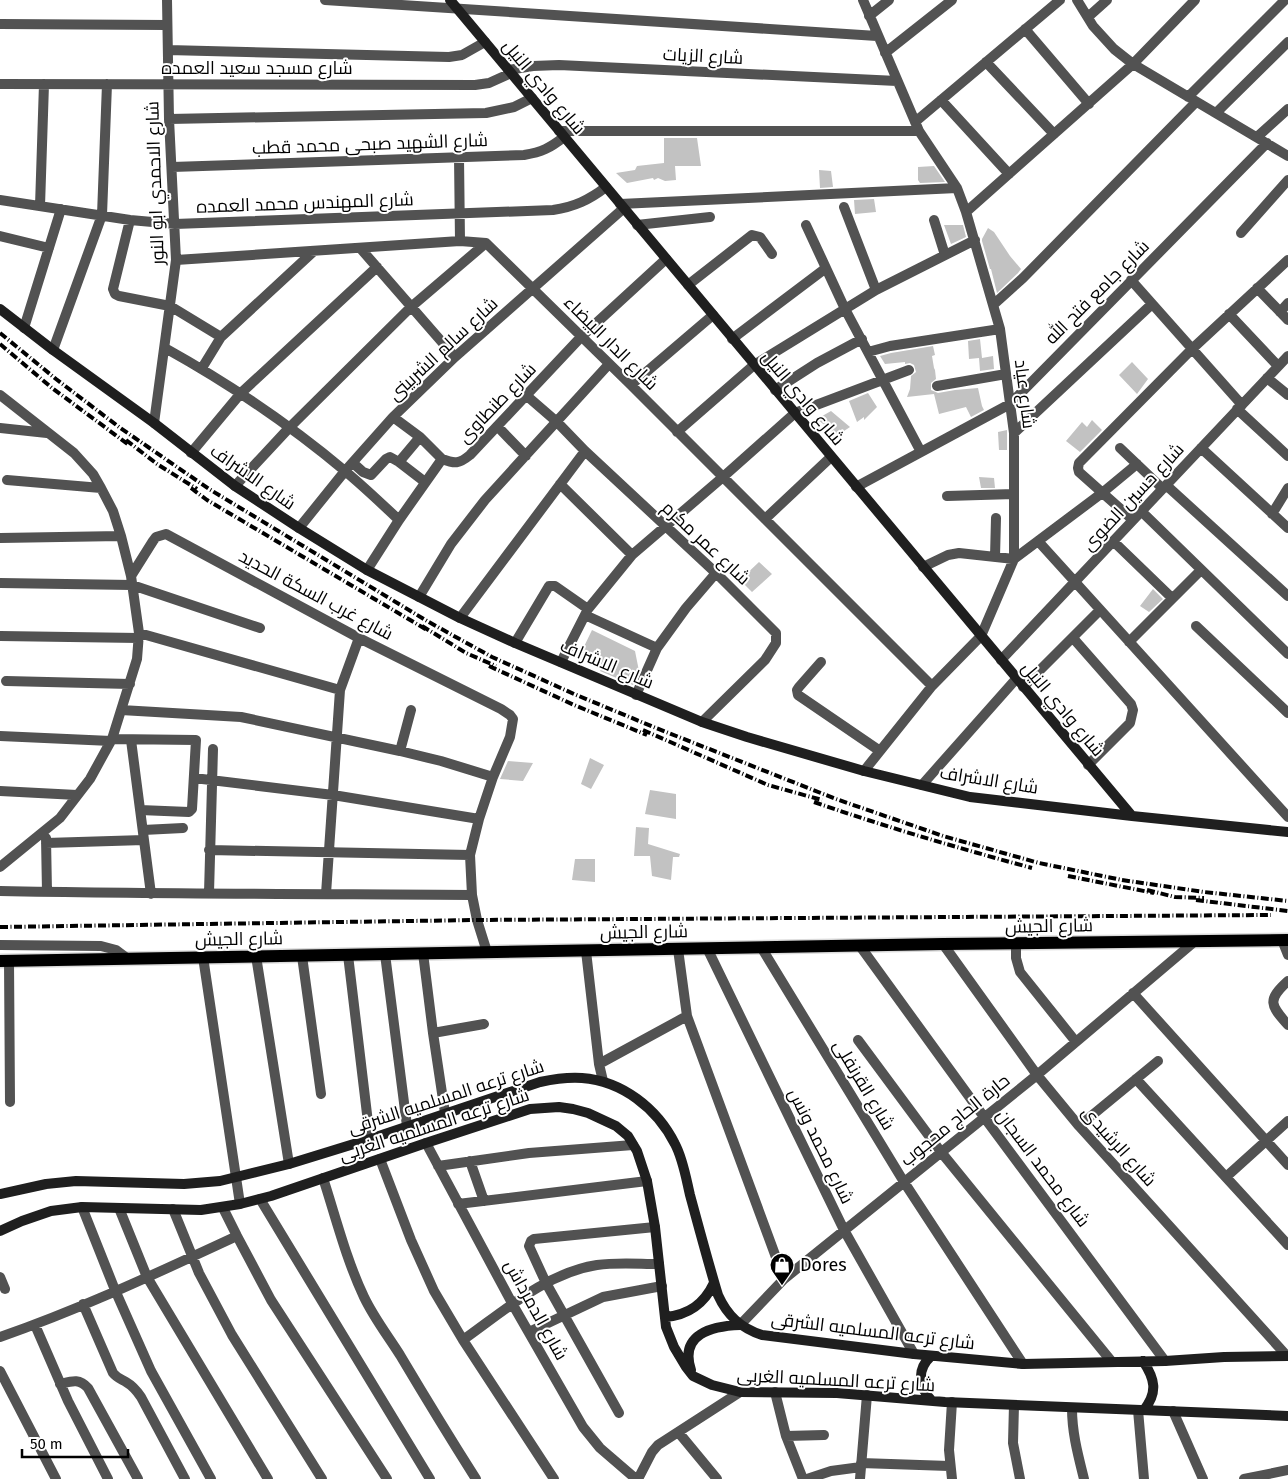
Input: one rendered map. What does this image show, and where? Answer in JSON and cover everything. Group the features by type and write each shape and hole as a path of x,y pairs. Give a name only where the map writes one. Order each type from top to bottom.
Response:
{"main road":[{"name":"شارع الجيش","path":"5,961 943,944 1285,940"}],"street":[{"name":"شارع الاحمدي ابو النور","path":"154,424 176,260 169,119 167,0"},
{"path":"325,0 453,4 877,36"},
{"name":"شارع عياد","path":"863,0 917,126 957,188 966,212 1000,329 1014,433 1014,560 981,636 932,686 864,771"},
{"path":"869,16 889,0"},
{"path":"885,53 952,0"},
{"path":"562,134 917,126 941,100 1060,0"},
{"path":"1078,0 1093,26 1114,49 1133,64 1288,156"},
{"path":"1088,16 1107,0"},
{"path":"966,212 1133,64 1195,0"},
{"path":"993,305 1023,278 1285,0"},
{"name":"شارع وادي النيل","path":"453,4 1132,816"},
{"path":"0,24 167,25"},
{"path":"1025,29 1089,104"},
{"path":"168,50 449,57 462,55 485,42"},
{"path":"1216,113 1288,42"},
{"path":"986,62 1054,134"},
{"name":"شارع الزيات","path":"510,72 533,66 559,65 897,81"},
{"name":"شارع مسجد سعيد العمده","path":"0,84 475,85 489,84 510,72"},
{"path":"40,206 44,84"},
{"path":"53,350 102,215 107,84"},
{"path":"169,119 486,113 514,107 532,98"},
{"path":"941,100 1009,174"},
{"path":"1257,138 1288,109"},
{"name":"شارع الشهيد صبحى محمد قطب","path":"172,166 524,155 538,153 551,147 562,134"},
{"name":"شارع جامع فتح الله","path":"856,487 1010,404 1267,143"},
{"path":"459,158 460,241"},
{"path":"1241,233 1288,180"},
{"name":"شارع المهندس محمد العمده","path":"0,200 130,220 175,224 553,210 579,204 606,187"},
{"path":"622,206 957,188"},
{"name":"شارع سالم الشربينى","path":"299,528 345,471 393,417 455,356 533,288 622,206"},
{"path":"844,207 876,290"},
{"path":"24,328 61,209"},
{"path":"637,225 710,217"},
{"path":"130,220 112,289 115,294 170,306 221,338"},
{"path":"934,220 945,255"},
{"path":"806,225 845,309 921,452"},
{"path":"688,285 752,235 760,237 772,254"},
{"path":"0,236 49,248"},
{"path":"677,432 754,365 876,290 975,240"},
{"path":"176,260 460,241 486,243"},
{"path":"235,486 289,428 411,307 486,243"},
{"name":"شارع الدار البيضاء","path":"486,243 932,686"},
{"path":"361,249 455,356"},
{"path":"202,368 221,338 314,252"},
{"name":"شارع طنطاوى","path":"442,459 453,463 465,459 498,427 582,337 666,259"},
{"path":"1133,520 1079,472 1079,463 1192,348 1288,260"},
{"path":"191,452 241,394 377,267"},
{"path":"732,339 826,268"},
{"path":"1131,280 1192,348 1239,407 1288,456"},
{"path":"1257,288 1288,320"},
{"path":"1280,312 1288,303"},
{"path":"1014,433 1152,304"},
{"name":"شارع الاشراف","path":"0,309 235,486 367,570 460,618 514,643 702,722 864,771 970,797 1288,832"},
{"path":"1229,314 1278,366"},
{"path":"631,385 713,315"},
{"path":"868,352 890,346 1000,329"},
{"path":"775,390 817,363 862,339"},
{"path":"165,348 202,368 289,428 345,471 399,520"},
{"name":"شارع حسين الضوى","path":"1001,660 1288,356"},
{"path":"419,597 451,544 485,500 609,364"},
{"path":"561,662 586,612 632,555 723,478 794,413 909,370"},
{"path":"937,386 1006,374"},
{"path":"1267,378 1288,395"},
{"path":"0,395 74,453 93,474 113,511 121,536 132,580 139,636 138,659 111,740 90,779 60,818 0,867"},
{"name":"شارع عمر مكرم","path":"527,396 558,422 585,451 716,573 776,633 777,637 773,650 765,660 702,722"},
{"path":"367,570 442,459 420,437 393,417"},
{"path":"498,427 526,456"},
{"path":"0,428 48,433"},
{"path":"398,462 420,437"},
{"path":"1120,448 1288,596"},
{"path":"1201,448 1288,528"},
{"path":"460,618 585,451"},
{"path":"353,463 369,476 390,457 425,482"},
{"path":"765,519 831,457"},
{"path":"923,567 948,555 959,553 1014,560 1137,464"},
{"path":"6,480 101,488"},
{"path":"560,484 632,555"},
{"path":"1272,514 1288,488"},
{"path":"947,496 1014,494"},
{"path":"1141,511 1288,654"},
{"path":"995,557 996,518"},
{"name":"شارع غرب السكة الحديد","path":"132,580 152,540 166,534 359,638 502,709 513,720 512,727 510,737 492,777"},
{"path":"0,538 121,536"},
{"path":"1038,541 1288,817"},
{"path":"1112,541 1172,598"},
{"path":"1129,642 1201,570"},
{"path":"636,695 657,648 686,608 716,573"},
{"path":"0,583 132,580 260,628"},
{"path":"514,643 549,586 555,586 586,612 657,648"},
{"path":"1023,687 1100,610"},
{"path":"1196,626 1288,713"},
{"path":"0,636 139,636 340,690"},
{"path":"326,894 340,690 359,638"},
{"path":"1073,638 1131,704 1133,710 1130,723 1088,764"},
{"path":"821,662 797,690 798,694 880,751"},
{"path":"922,785 1016,679"},
{"path":"6,682 130,684"},
{"path":"121,710 241,717 400,751 441,761 492,777 470,855 472,895 487,952"},
{"path":"400,751 411,710"},
{"path":"0,736 111,740 196,740 191,811 140,810"},
{"path":"131,740 151,894"},
{"path":"209,893 213,749"},
{"path":"194,778 333,795 479,819"},
{"path":"0,791 77,795"},
{"path":"46,843 144,835 183,828"},
{"path":"46,829 47,892"},
{"path":"209,850 470,855"},
{"path":"0,891 151,894 472,895"},
{"path":"1285,940 1288,955"},
{"name":"حارة الحاج محجوب","path":"740,1325 784,1278 1037,1075 1194,942"},
{"name":"شارع الرشيدى","path":"943,944 1037,1075 1079,1126 1288,1356"},
{"path":"1016,944 1016,958 1020,972 1076,1042"},
{"path":"0,945 101,946 116,950 128,959"},
{"name":"شارع محمد السجان","path":"860,946 984,1117 1166,1361"},
{"name":"شارع محمد ونس","path":"707,948 844,1230 914,1354"},
{"name":"شارع القرنفلى","path":"760,948 904,1182 1023,1364"},
{"path":"678,949 687,1016 784,1278"},
{"path":"586,951 599,1064 603,1081"},
{"path":"385,954 407,1126"},
{"path":"423,954 445,1114"},
{"path":"348,955 370,1139"},
{"path":"256,956 290,1164"},
{"path":"302,956 321,1094"},
{"path":"202,957 240,1204"},
{"path":"5,961 10,1102"},
{"path":"1288,981 1277,990 1273,1000 1276,1011 1288,1025"},
{"path":"1133,993 1288,1165"},
{"path":"599,1064 687,1016"},
{"path":"433,1033 484,1024"},
{"path":"858,1040 941,1152 1112,1362"},
{"path":"1079,1126 1158,1061"},
{"name":"شارع ترعه المسلميه الشرقى","path":"0,1194 46,1184 76,1181 184,1184 220,1181 290,1164 540,1082 561,1078 582,1078 603,1081 616,1086 641,1102 662,1123 680,1155 714,1283 723,1305 740,1325 762,1335 931,1356 1023,1364 1288,1356"},
{"path":"1136,1079 1288,1245"},
{"name":"شارع ترعه المسلميه الغربى","path":"0,1231 22,1221 51,1212 82,1207 201,1210 223,1208 260,1199 530,1109 559,1107 602,1118 628,1136 637,1151 647,1181 655,1227 666,1327 674,1347 694,1376 712,1385 740,1392 837,1393 952,1402 1288,1416"},
{"path":"1226,1177 1288,1121"},
{"name":"شارع الدمرداش","path":"426,1143 513,1305 591,1438 637,1479"},
{"path":"438,1166 529,1153 633,1145"},
{"path":"380,1159 422,1266 439,1300 554,1479"},
{"path":"470,1161 484,1201"},
{"path":"323,1178 345,1247 365,1298 476,1479"},
{"path":"458,1204 647,1181"},
{"path":"260,1199 430,1479"},
{"path":"82,1207 115,1290 151,1371 211,1479"},
{"path":"119,1208 147,1277 268,1479"},
{"path":"223,1208 270,1300 387,1479"},
{"path":"173,1209 199,1273 232,1335 322,1479"},
{"path":"619,1413 546,1283 530,1248 530,1243 534,1240 655,1227"},
{"path":"0,1337 35,1325 237,1236"},
{"path":"463,1340 546,1283 562,1275 598,1265 659,1264"},
{"path":"0,1277 5,1289"},
{"path":"665,1317 681,1314 695,1308 710,1293 714,1283"},
{"path":"529,1332 603,1297 662,1286"},
{"path":"83,1304 113,1373 135,1389 141,1397 185,1479"},
{"path":"35,1325 68,1401 108,1479"},
{"path":"694,1376 688,1363 688,1356 689,1350 699,1334 718,1326 740,1325"},
{"path":"931,1356 922,1367 920,1382 926,1395 931,1400"},
{"path":"1142,1361 1152,1378 1154,1386 1153,1395 1149,1403 1141,1410 1144,1479"},
{"path":"0,1371 56,1479"},
{"path":"60,1384 76,1380 81,1381 88,1388 138,1479"},
{"path":"637,1479 655,1449 740,1392"},
{"path":"775,1392 786,1436 803,1479"},
{"path":"860,1479 867,1395"},
{"path":"952,1402 949,1450 952,1479"},
{"path":"1014,1405 1014,1443 1020,1479"},
{"path":"1072,1408 1072,1426 1084,1479"},
{"path":"1174,1411 1202,1479"},
{"path":"679,1433 717,1479"},
{"path":"786,1436 824,1435"},
{"path":"807,1479 831,1471 861,1465 950,1466"},
{"path":"1244,1479 1288,1470"}],"building":[{"path":"664,138 697,138 701,166 675,166 676,180 665,181 658,178 654,180 653,178 627,183 616,173 635,170 637,166 664,163"},
{"path":"934,166 945,182 920,183 918,180 918,167"},
{"path":"819,170 831,171 833,187 820,188"},
{"path":"874,199 876,212 855,214 854,200"},
{"path":"944,225 963,225 966,237 951,244"},
{"path":"988,228 994,232 1021,269 997,293 982,241"},
{"path":"980,339 982,358 993,356 994,369 980,371 979,358 969,359 968,341"},
{"path":"933,346 935,355 932,356 936,379 931,383 931,390 938,393 978,388 984,410 971,417 966,407 939,414 934,394 907,397 911,376 916,372 914,365 910,363 905,364 905,362 885,364 880,356"},
{"path":"1132,362 1148,379 1137,394 1119,375"},
{"path":"868,393 877,407 864,420 864,417 857,422 849,401"},
{"path":"831,411 850,427 835,437 817,419"},
{"path":"1092,420 1102,430 1080,452 1066,441 1082,422 1087,427"},
{"path":"1007,430 1007,450 999,450 998,432"},
{"path":"979,477 994,478 995,488 981,488"},
{"path":"759,562 772,574 752,592 740,580"},
{"path":"1153,589 1163,599 1149,612 1140,606"},
{"path":"592,630 635,651 639,671 633,685 600,671 602,668 579,657"},
{"path":"590,758 604,765 591,789 581,784"},
{"path":"508,761 533,763 523,781 500,779"},
{"path":"650,790 676,794 676,819 645,814"},
{"path":"636,827 649,828 648,844 680,854 679,857 673,857 671,880 652,876 650,856 634,856"},
{"path":"575,859 595,859 595,882 572,880"}],"railway":[{"path":"0,333 119,427 209,489 427,621 492,657 574,694 836,799 943,836 1039,863 1122,880 1204,892 1288,901"},
{"path":"0,344 52,388 129,445"},
{"path":"126,440 157,464 197,489"},
{"path":"191,488 207,500 427,630"},
{"path":"422,626 466,653 496,666"},
{"path":"489,666 574,705 647,735"},
{"path":"643,730 768,785 822,800"},
{"path":"814,802 922,837 1032,868"},
{"path":"1068,876 1154,893"},
{"path":"1147,890 1175,897 1204,898"},
{"path":"1196,900 1288,911"},
{"path":"0,927 477,920 1271,915"}],"place":[{"name":"Dores","path":"782,1286"}]}
